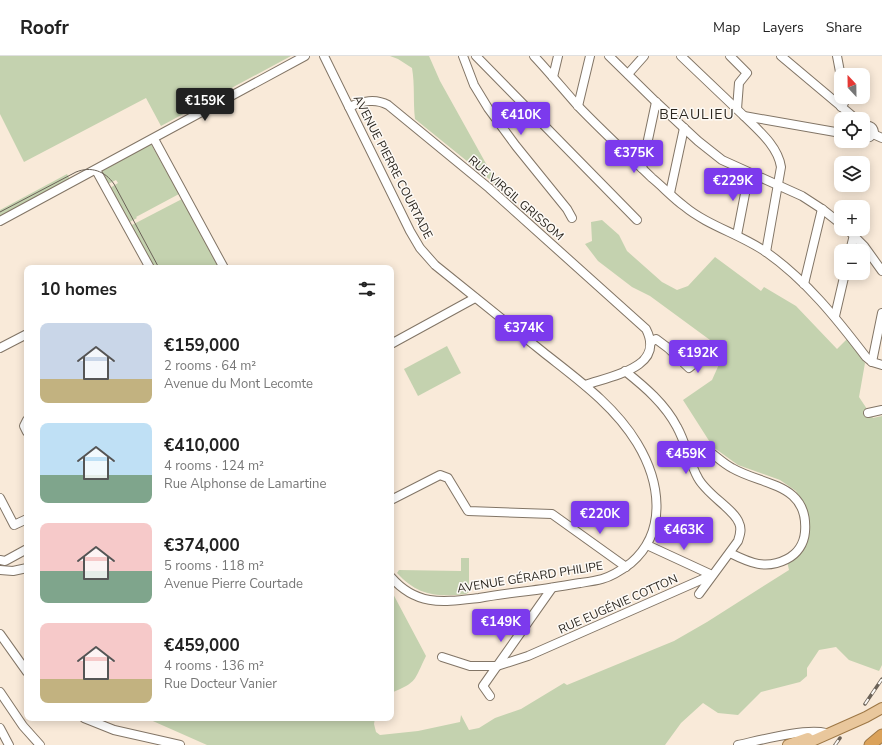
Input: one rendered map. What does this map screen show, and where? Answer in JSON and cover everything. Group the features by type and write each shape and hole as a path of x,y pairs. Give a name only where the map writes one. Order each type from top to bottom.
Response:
{"highway":[{"path":"870,745 882,735"}],"main road":[{"path":"788,745 827,733 866,717 882,708"},
{"path":"803,745 811,743 827,733"}],"street":[{"path":"0,221 305,56"},
{"name":"AVENUE PIERRE COURTADE","path":"324,56 410,231 420,248 435,266 585,385"},
{"path":"463,56 474,85 488,108 516,146 567,209 572,218"},
{"path":"476,56 637,220"},
{"path":"534,56 578,106 684,207 766,252 804,284 835,316 866,357 872,362 882,365"},
{"path":"553,77 558,56"},
{"path":"578,106 590,56"},
{"path":"609,56 698,141 722,160 802,196 834,218"},
{"path":"628,74 644,56"},
{"path":"681,56 738,109 768,141 780,158 781,166 766,252"},
{"path":"730,56 747,73 739,82 738,109"},
{"path":"781,56 846,112"},
{"path":"837,56 839,68"},
{"name":"RUE VIRGIL GRISSOM","path":"349,107 360,102 373,100 388,105 489,188 646,329 651,342"},
{"path":"642,168 656,102"},
{"path":"841,108 843,104"},
{"path":"744,116 834,132"},
{"path":"870,126 874,130 873,134"},
{"path":"670,193 684,128"},
{"path":"873,134 882,138"},
{"path":"154,139 222,265"},
{"path":"96,170 147,265"},
{"path":"737,236 749,173"},
{"path":"804,284 822,209"},
{"path":"855,236 882,271"},
{"path":"835,316 843,280"},
{"path":"394,342 475,298"},
{"path":"872,362 882,313"},
{"path":"0,348 24,336"},
{"path":"585,385 625,371 642,363 649,355 651,342 656,339 675,355"},
{"path":"625,371 653,395 663,406 677,427 698,478 708,492 734,515 739,523 741,532 738,541 721,566 712,575 700,594"},
{"name":"AVENUE GÉRARD PHILIPE","path":"394,581 402,589 421,598 446,602 552,588 603,579 614,574 638,556 647,546 654,529 657,510 656,492 648,466 638,444 624,423 610,407 585,385"},
{"path":"868,413 882,410"},
{"path":"710,452 732,469 786,491 795,498 803,511 806,524 805,536 801,547 792,556 778,564 764,565 746,561 730,553"},
{"path":"394,498 440,475 448,478 468,511 552,514 626,566"},
{"path":"0,498 14,525 24,520"},
{"path":"647,546 712,575"},
{"path":"0,560 5,561 24,551"},
{"path":"2,571 24,568"},
{"name":"RUE EUGÉNIE COTTON","path":"442,657 470,666 497,666 528,656 712,575"},
{"path":"490,696 483,686 552,588"},
{"path":"0,634 24,668"},
{"path":"0,692 23,726 40,745"},
{"path":"92,721 114,730 180,745"},
{"path":"0,728 9,745"},
{"path":"738,745 803,732 818,731 827,733"}],"green space":[{"path":"0,56 291,56 161,126 146,98 24,162 0,114"},
{"path":"390,56 429,56 440,81 499,187 415,119 412,68"},
{"path":"151,144 179,194 136,217 137,218 128,223 110,188 118,183 116,180 108,184 102,171"},
{"path":"67,174 70,179 0,217 0,210"},
{"path":"182,199 217,265 151,265 130,226"},
{"path":"602,220 619,235 627,251 662,282 677,290 688,286 715,257 761,291 764,287 796,306 837,349 848,338 865,363 859,397 873,418 882,416 882,665 879,671 849,660 836,647 819,650 807,668 807,676 800,682 761,692 738,715 718,713 703,703 681,723 665,745 207,745 153,721 374,721 376,732 380,735 418,731 460,722 461,715 469,730 479,728 495,718 521,709 564,683 567,685 674,641 789,570 787,561 800,548 802,503 796,491 780,480 738,465 713,447 683,400 712,380 725,351 650,296 632,287 598,261 585,244 592,241 591,222"},
{"path":"447,346 461,373 418,396 404,369"},
{"path":"461,558 469,558 469,592 466,594 437,595 420,591 405,581 397,573 399,570 461,571"},
{"path":"394,596 426,656 417,675 411,683 394,692"}],"tram line":[{"path":"0,212 76,172 82,170 97,171 106,176 114,184 157,265"}],"railway":[{"path":"865,704 882,679"},
{"path":"835,745 840,738"}],"district":[{"name":"BEAULIEU","path":"697,114"}]}
